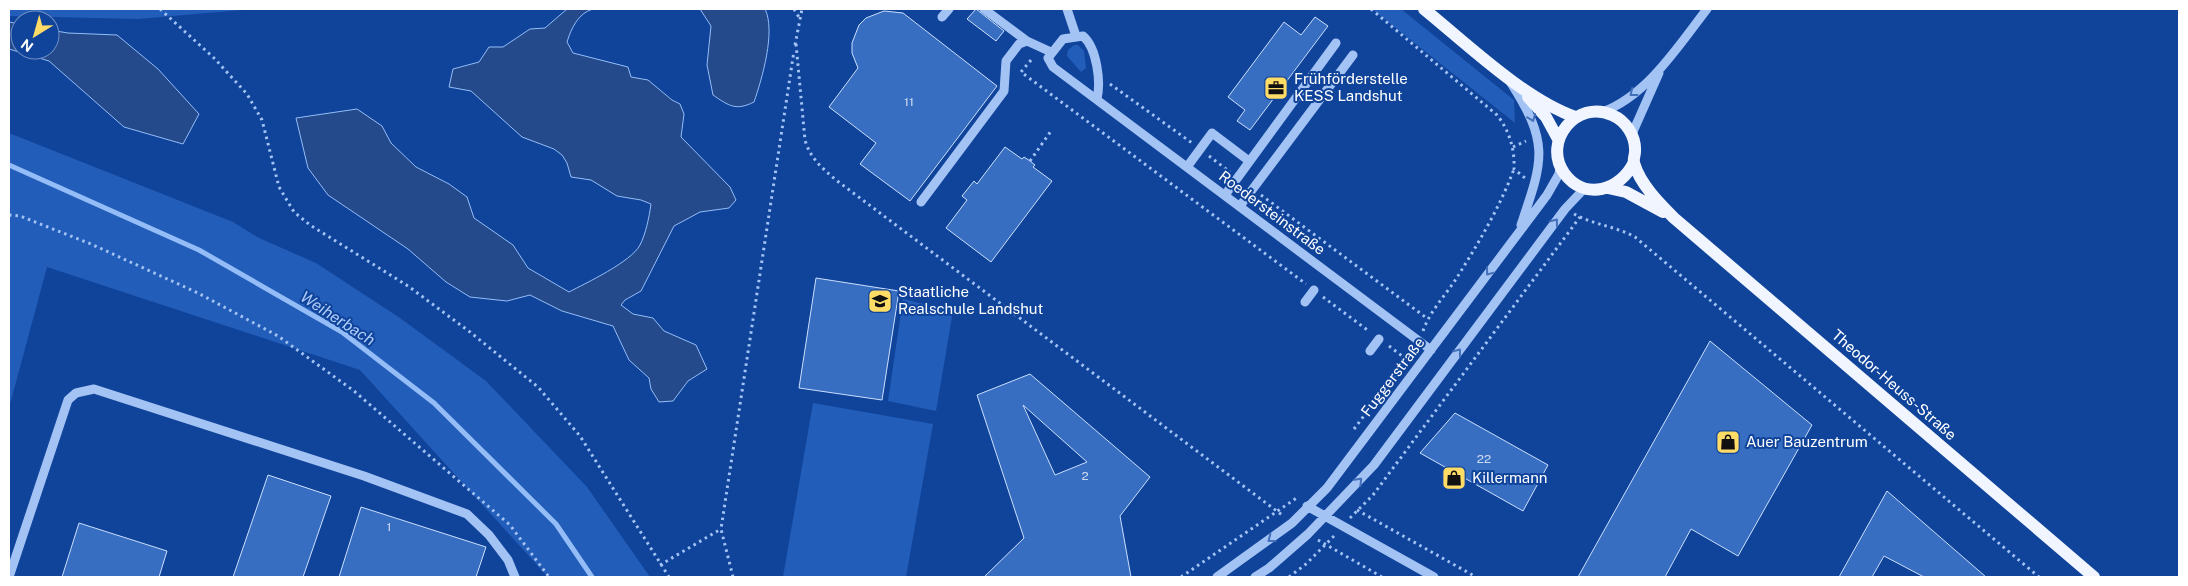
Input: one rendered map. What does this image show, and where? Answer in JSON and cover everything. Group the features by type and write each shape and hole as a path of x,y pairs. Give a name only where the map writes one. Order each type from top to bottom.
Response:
{"main road":[{"path":"1424,9 1520,87 1558,111 1575,117"},
{"path":"1520,87 1546,117 1558,139"},
{"path":"1590,189 1572,182 1560,167 1557,158 1558,139 1562,131 1575,117 1593,111 1602,112 1620,119 1632,134"},
{"name":"Theodor-Heuss-Straße","path":"1632,134 1635,143 1634,162 1644,182 1674,218 2094,577"},
{"path":"1608,188 1624,178 1634,162"},
{"name":"Theodor-Heuss-Straße","path":"1590,189 1608,188 1637,197 1674,218"}],"street":[{"path":"942,17 949,9"},
{"path":"984,9 1027,42 1051,52 1063,39 1083,36 1089,42 1094,52 1096,99"},
{"path":"1067,9 1076,36"},
{"path":"1602,112 1614,107 1661,68 1707,9"},
{"path":"921,202 1004,91 1006,61 1019,44 1027,42"},
{"path":"1225,195 1336,43"},
{"name":"Roedersteinstraße","path":"1051,52 1048,58 1053,67 1430,350"},
{"path":"1240,206 1353,56"},
{"path":"1632,134 1661,68"},
{"path":"1507,76 1529,111 1538,133 1540,151 1534,185 1518,233"},
{"path":"1187,167 1212,133 1248,161"},
{"name":"Fuggerstraße","path":"1217,577 1292,523 1326,488 1547,195 1559,174 1560,167"},
{"path":"1255,577 1269,568 1308,534 1374,465 1565,209 1582,191 1590,189"},
{"path":"1305,302 1314,290"},
{"path":"1370,351 1379,338"},
{"path":"9,577 68,400 76,393 94,389 364,476 467,514 489,535 503,554 515,577"},
{"path":"1308,506 1342,527 1434,577"}],"path":[{"path":"160,9 214,58 247,94 262,120 279,187 294,212 416,292 470,332 538,387 580,436 669,577"},
{"path":"794,9 800,19"},
{"path":"733,577 721,529 802,9"},
{"path":"1351,433 1419,342 1428,319 1455,280 1490,221 1514,169 1513,147 1503,124 1496,114 1371,9"},
{"path":"796,44 805,140 808,152 817,164 1277,512"},
{"path":"1031,60 1021,72 1406,359"},
{"path":"1030,161 1052,131"},
{"path":"1514,169 1534,185"},
{"path":"1565,209 1580,218 1622,230 1634,237 2039,577"},
{"path":"9,215 20,216 100,248 198,293 278,336 354,391 510,525 549,577"},
{"path":"1289,577 1326,545 1373,495 1580,218"},
{"path":"1181,577 1300,496"},
{"path":"1357,510 1476,577"},
{"path":"660,565 721,529"},
{"path":"1326,545 1382,577"}],"shaded area":[{"path":"9,9 253,9 138,19 60,17 60,10 10,10 9,16"},
{"path":"567,9 593,9 579,18 571,32 567,42 573,53 628,67 631,77 648,80 672,100 680,104 684,114 681,137 730,187 736,200 729,208 700,212 674,226 641,291 625,300 621,305 633,314 653,318 664,331 696,345 707,369 688,381 673,401 659,402 651,389 649,378 629,360 613,326 562,311 530,295 507,301 470,297 446,282 408,249 328,195 308,168 296,118 357,109 382,126 391,143 416,167 449,184 467,197 474,218 513,245 528,268 569,292 608,272 628,258 640,245 647,225 651,204 641,200 617,196 591,180 571,177 567,163 562,155 554,149 522,137 471,91 449,87 453,69 479,62 489,47 503,47 530,29 545,28"},
{"path":"700,9 765,9 769,30 767,55 754,102 737,107 713,95 707,65 711,26"},
{"path":"1372,9 1401,9 1514,100 1515,123"},
{"path":"9,22 10,49 9,49"},
{"path":"60,32 117,35 158,69 199,114 183,144 124,127 46,60 60,60"},
{"path":"1074,45 1078,45 1084,51 1086,68 1081,72 1067,56 1068,50"},
{"path":"9,133 233,222 259,238 316,263 400,318 486,381 587,487 650,577 548,577 360,370 47,267 9,408"},
{"path":"903,299 953,311 936,411 888,401"},
{"path":"813,403 933,424 906,577 783,577"}],"building":[{"path":"976,9 1004,31 996,41 967,19"},
{"path":"884,11 903,13 997,86 910,201 860,164 876,143 829,107 858,68 852,53 852,43 859,25 866,18"},
{"path":"1315,17 1328,26 1250,130 1237,121 1245,110 1228,97 1284,22 1301,35"},
{"path":"1005,147 1022,159 1024,157 1030,161 1035,165 1033,167 1052,181 991,262 946,228 967,200 962,196 974,181 977,184"},
{"path":"816,278 899,291 882,400 799,388"},
{"name":"Auer Bauzentrum","path":"1710,341 1812,425 1738,556 1691,529 1665,577 1578,577"},
{"path":"1030,374 1150,477 1120,516 1131,577 984,577 1024,538 977,395","holes":["1023,405 1087,462 1055,475"]},
{"path":"1455,413 1548,465 1523,511 1420,453"},
{"path":"268,475 331,496 303,577 233,577"},
{"path":"1887,491 1986,577 1924,577 1884,556 1872,577 1839,577"},
{"path":"361,507 486,547 476,577 339,577"},
{"path":"79,523 167,551 159,577 62,577"}],"waterway":[{"name":"Weiherbach","path":"9,165 199,250 342,332 434,403 556,524 592,577"}],"place":[{"name":"Frühförderstelle KESS Landshut","path":"1276,88"},
{"name":"Staatliche Realschule Landshut","path":"880,301"},
{"name":"Auer Bauzentrum","path":"1728,442"},
{"name":"Killermann","path":"1454,478"}]}
